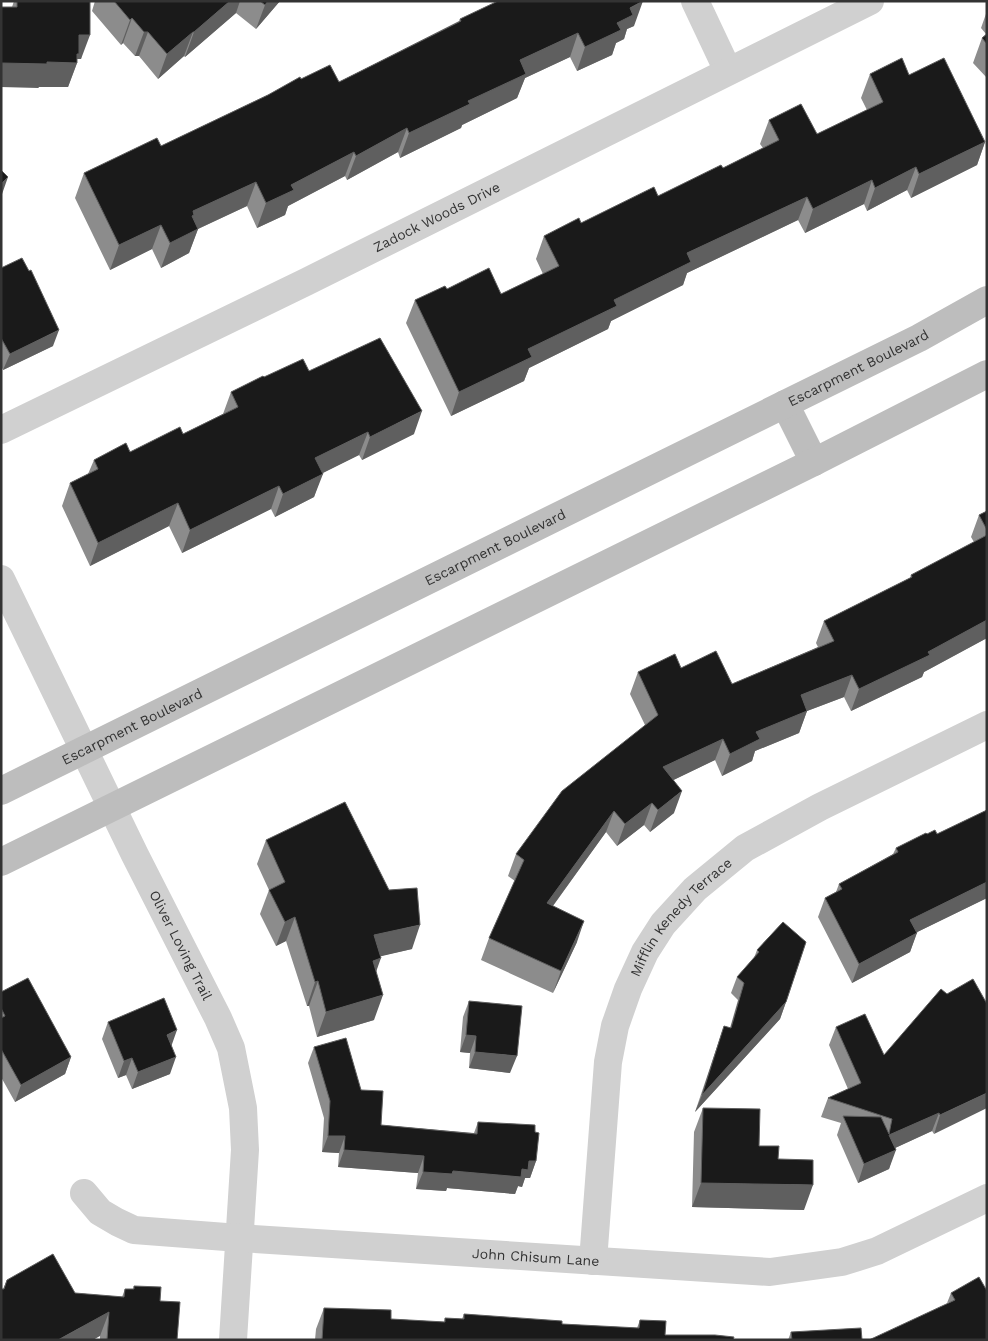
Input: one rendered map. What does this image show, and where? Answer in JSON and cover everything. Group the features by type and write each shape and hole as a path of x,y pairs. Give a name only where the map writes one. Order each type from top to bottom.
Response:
{"main road":[{"name":"Escarpment Boulevard","path":"1,791 919,338 987,300"},
{"path":"1,862 814,462 987,374"},
{"path":"785,404 814,462"}],"street":[{"path":"694,1 728,72"},
{"name":"Zadock Woods Drive","path":"1,430 306,282 870,1"},
{"name":"Oliver Loving Trail","path":"1,579 135,854 218,1018 231,1048 243,1108 245,1150 233,1340"},
{"name":"Mifflin Kenedy Terrace","path":"593,1261 608,1062 615,1026 645,952 663,924 695,889 745,848 812,812 987,725"},
{"name":"John Chisum Lane","path":"84,1193 100,1212 134,1230 770,1272 842,1262 877,1251 987,1198"}],"building":[{"path":"17,1 90,1 90,35 79,35 77,63 1,63 1,7 17,7"},
{"path":"114,1 230,1 167,54 148,32 144,32 132,18 130,20"},
{"path":"260,1 268,1 265,5"},
{"path":"498,1 643,1 630,8 633,15 617,23 621,30 585,47 578,33 520,60 526,74 468,101 470,104 409,133 407,128 356,156 354,152 291,185 294,190 266,203 256,182 193,211 194,215 192,216 198,229 170,243 161,225 119,245 84,173 157,138 161,146 268,95 300,77 301,79 330,65 339,82"},
{"path":"987,34 987,44 982,38"},
{"path":"902,58 909,75 944,58 985,142 919,174 916,167 875,188 872,180 813,209 807,197 687,253 691,262 614,300 617,306 528,349 532,357 459,392 415,300 445,286 447,289 489,268 501,294 559,266 544,236 579,218 581,223 654,187 658,196 721,165 723,168 779,140 769,120 801,104 817,134 883,102 870,74"},
{"path":"1,170 8,177 1,184"},
{"path":"22,258 29,271 31,270 59,330 10,354 1,338 1,268"},
{"path":"380,338 422,411 370,437 368,432 315,458 323,474 283,494 279,486 190,530 178,503 98,543 70,483 98,469 94,460 126,443 130,452 180,427 183,434 238,407 231,392 263,376 303,359 309,371"},
{"path":"987,511 987,530 979,515"},
{"path":"987,535 987,620 928,652 930,655 859,689 852,675 801,695 807,711 756,732 760,739 730,754 723,739 663,767 682,791 658,810 652,803 625,824 614,811 547,903 584,921 561,971 489,938 524,860 516,854 562,791 658,715 638,672 675,654 681,668 716,651 732,684 834,641 824,621 912,577 911,575"},
{"path":"345,802 389,890 417,888 420,925 374,935 381,958 373,961 383,995 326,1012 318,981 315,982 295,917 285,922 269,890 285,882 266,840"},
{"path":"987,810 987,882 910,920 917,933 859,964 825,898 842,889 839,884 898,852 896,848 926,833 935,830 937,834"},
{"path":"783,922 806,942 786,1002 702,1095 724,1026 731,1028 744,983 737,977 759,952 757,950"},
{"path":"28,978 71,1057 21,1085 1,1049 1,1018 5,1016 1,1008 1,992"},
{"path":"973,979 987,1004 987,1093 940,1115 939,1113 889,1135 896,1150 864,1164 843,1116 881,1117 889,1134 892,1119 828,1098 861,1083 836,1027 865,1014 884,1055 941,989 947,994"},
{"path":"164,998 177,1030 167,1035 176,1057 138,1072 132,1058 124,1061 108,1022"},
{"path":"469,1001 522,1006 517,1056 475,1052 476,1036 466,1035"},
{"path":"346,1038 361,1090 383,1091 381,1125 477,1134 478,1122 535,1125 535,1132 539,1133 536,1161 529,1161 528,1170 522,1169 521,1177 453,1171 452,1174 423,1172 424,1156 344,1150 345,1136 328,1136 330,1101 314,1047"},
{"path":"703,1108 760,1109 759,1146 779,1146 778,1159 813,1160 813,1185 701,1183"},
{"path":"53,1254 75,1293 124,1297 125,1289 134,1289 134,1286 161,1287 160,1301 180,1302 177,1340 107,1340 109,1312 58,1340 1,1340 1,1289 4,1289 7,1280"},
{"path":"979,1277 987,1291 987,1340 869,1340 955,1300 951,1293"},
{"path":"324,1308 391,1310 391,1319 445,1322 445,1318 464,1319 464,1314 562,1321 562,1324 639,1328 640,1320 666,1321 665,1335 734,1337 733,1340 322,1340"},
{"path":"861,1328 862,1340 792,1340 791,1332"}]}
